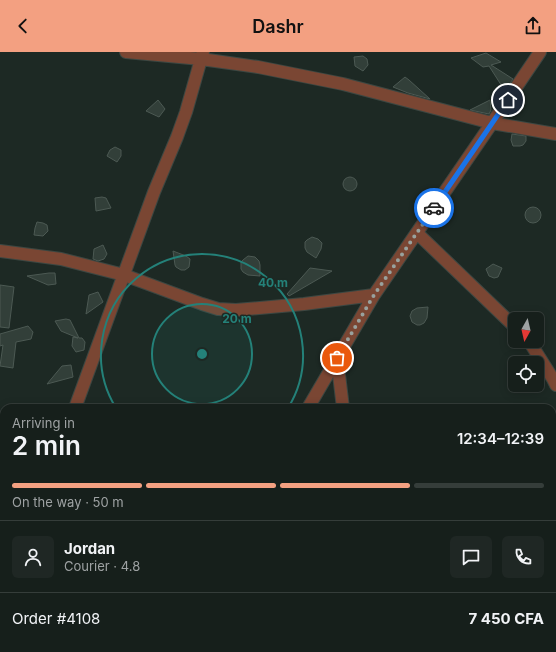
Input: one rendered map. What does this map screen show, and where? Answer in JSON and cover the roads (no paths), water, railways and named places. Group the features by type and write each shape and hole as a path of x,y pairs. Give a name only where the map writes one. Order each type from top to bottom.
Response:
{"street":[{"path":"126,52 202,55 320,79 492,123 556,134"},
{"path":"310,404 374,295 540,52"},
{"path":"76,404 154,192 186,112 202,55"},
{"path":"417,233 508,320"},
{"path":"0,251 61,259 124,275 218,309 236,310 304,304 374,295"},
{"path":"533,348 556,385"},
{"path":"337,358 343,404"}]}
